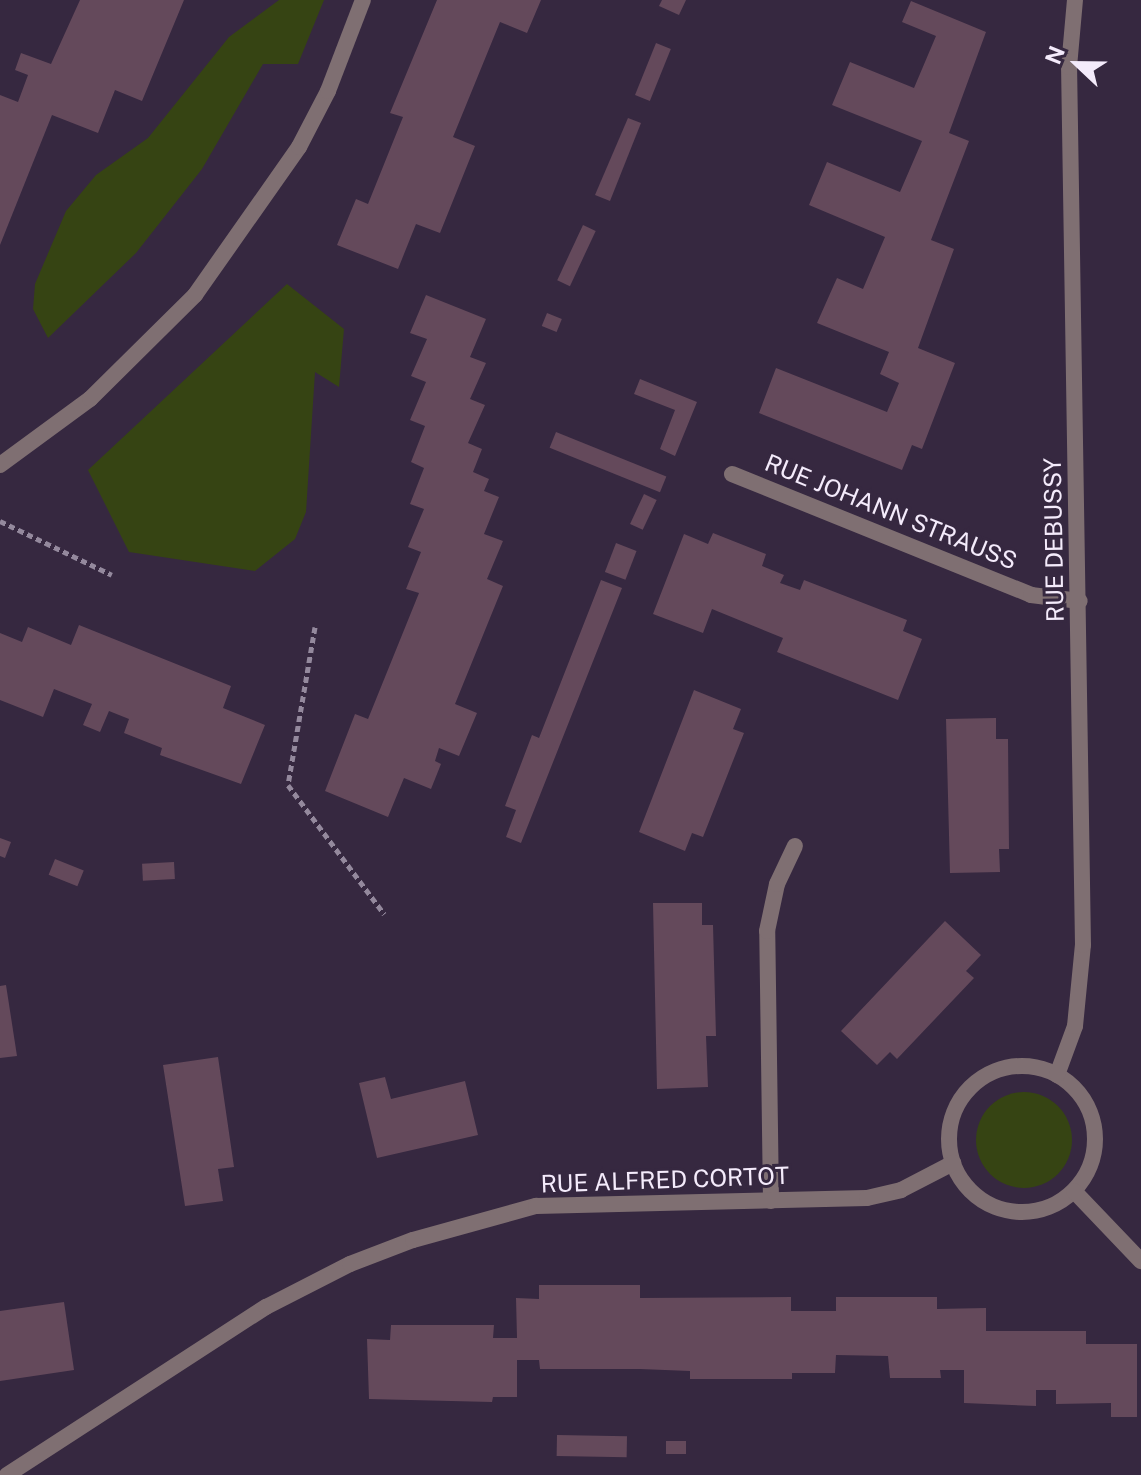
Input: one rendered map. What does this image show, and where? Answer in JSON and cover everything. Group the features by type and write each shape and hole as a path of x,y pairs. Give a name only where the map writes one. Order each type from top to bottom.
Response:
{"street":[{"path":"0,465 90,399 195,295 299,147 328,91 363,0"},
{"name":"RUE DEBUSSY","path":"1057,1075 1075,1026 1082,974 1080,601 1069,67 1075,0"},
{"name":"RUE JOHANN STRAUSS","path":"732,474 1031,595 1080,601"},
{"path":"771,1201 767,931 777,884 795,846"},
{"path":"1021,1066 1057,1075 1084,1100 1096,1134 1093,1159 1074,1191 1043,1210 1006,1210 973,1193 953,1163 950,1126 975,1083 1021,1066"},
{"name":"RUE ALFRED CORTOT","path":"7,1475 266,1307 350,1264 413,1240 536,1206 771,1201 884,1195 953,1163"},
{"path":"1074,1191 1141,1261"}],"path":[{"path":"0,521 112,575"},
{"path":"315,627 288,785 384,914"}],"green space":[{"path":"279,0 324,0 298,64 263,64 202,169 136,253 48,338 33,309 35,284 66,211 96,175 148,138 229,37"},
{"path":"287,284 344,329 339,387 315,372 306,512 295,539 255,571 129,552 88,470"},
{"path":"1024,1092 1042,1096 1058,1106 1068,1122 1072,1140 1068,1158 1058,1174 1042,1184 1024,1188 1006,1184 990,1174 980,1158 976,1140 980,1122 990,1106 1006,1096"}],"building":[{"path":"80,0 184,0 142,101 115,90 98,133 52,115 0,245 0,95 18,102 28,75 15,70 21,53 51,64"},
{"path":"437,0 541,0 527,33 500,22 453,137 475,146 440,233 416,224 398,269 337,245 356,199 368,204 403,117 390,113"},
{"path":"662,0 686,0 679,15 659,6"},
{"path":"911,1 986,32 949,133 969,141 931,240 954,249 918,348 955,363 922,449 912,445 902,470 759,413 776,368 887,412 899,383 880,374 889,352 817,323 837,278 863,289 885,237 809,205 827,162 900,192 922,141 832,105 850,62 914,88 936,36 902,22"},
{"path":"656,43 671,49 650,101 635,95"},
{"path":"628,118 641,123 610,201 595,195"},
{"path":"583,225 596,231 570,286 557,280"},
{"path":"426,295 486,319 470,357 486,363 470,399 485,405 468,443 482,449 473,472 489,479 484,491 499,497 484,534 503,541 487,579 503,586 455,704 477,713 459,756 439,748 435,761 441,764 431,789 404,778 388,817 325,791 355,714 368,719 419,593 406,589 421,552 408,547 424,509 410,504 424,468 411,462 425,426 410,420 426,382 411,376 427,339 410,333"},
{"path":"547,313 562,319 557,332 542,326"},
{"path":"640,379 697,402 675,456 660,449 675,410 634,394"},
{"path":"556,432 666,477 660,492 550,448"},
{"path":"644,494 657,500 643,530 630,524"},
{"path":"713,533 766,554 762,566 784,575 780,583 800,590 804,580 907,620 903,631 922,639 898,700 777,652 783,638 712,609 703,633 653,614 684,534 708,544"},
{"path":"616,543 637,551 625,580 605,572"},
{"path":"601,580 622,588 521,843 506,837 516,810 505,806 532,735 539,738"},
{"path":"79,625 231,686 223,708 265,725 241,784 160,755 162,748 124,733 129,719 109,711 100,732 83,725 92,704 54,689 43,717 0,700 0,633 22,642 28,627 71,645"},
{"path":"694,690 741,709 733,729 744,733 703,837 692,833 685,851 639,832"},
{"path":"996,718 996,739 1008,739 1009,849 999,849 1000,872 950,873 946,719"},
{"path":"0,838 11,842 5,858 0,856"},
{"path":"55,859 84,871 77,886 49,875"},
{"path":"174,862 175,879 143,881 142,864"},
{"path":"653,903 702,903 702,925 713,925 716,1036 706,1036 708,1087 657,1089"},
{"path":"945,921 981,955 966,971 974,978 897,1059 890,1052 877,1065 841,1031"},
{"path":"6,985 17,1056 0,1058 0,986"},
{"path":"218,1057 234,1167 218,1169 223,1201 185,1206 163,1065"},
{"path":"385,1077 391,1099 465,1081 478,1135 377,1158 359,1083"},
{"path":"539,1285 640,1285 640,1298 791,1297 791,1311 836,1311 836,1297 937,1297 937,1309 986,1308 986,1331 1086,1331 1086,1344 1137,1344 1137,1417 1111,1417 1111,1403 1056,1404 1056,1390 1036,1390 1036,1406 964,1403 964,1370 940,1370 941,1378 890,1378 888,1356 836,1355 835,1373 792,1373 792,1379 690,1379 690,1371 540,1369 539,1360 517,1360 517,1397 493,1397 492,1402 369,1399 367,1339 390,1340 391,1325 494,1325 493,1338 517,1338 516,1298 539,1299"},
{"path":"64,1302 74,1370 0,1381 0,1311"},
{"path":"557,1435 627,1436 627,1457 557,1456"},
{"path":"666,1441 686,1441 686,1454 666,1454"}]}
